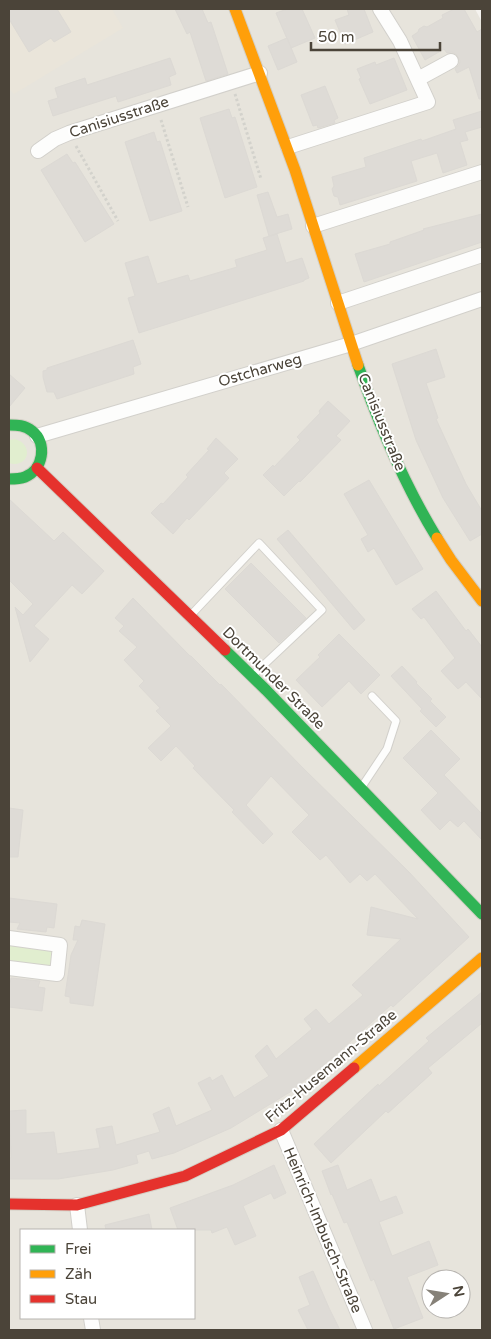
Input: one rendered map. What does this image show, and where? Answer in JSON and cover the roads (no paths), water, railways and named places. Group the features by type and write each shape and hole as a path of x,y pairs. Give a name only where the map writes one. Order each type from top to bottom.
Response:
{"street":[{"name":"Canisiusstraße","path":"235,9 288,146 351,344 382,431 419,510 468,585 482,601"},
{"path":"288,146 428,102 400,41 380,9"},
{"path":"418,78 451,61"},
{"name":"Canisiusstraße","path":"38,151 69,132 260,73"},
{"path":"313,226 482,172"},
{"path":"338,303 482,254"},
{"name":"Ostcharweg","path":"37,436 351,344 482,299"},
{"path":"9,425 23,426 37,436 42,449 41,462 37,468 25,478 9,479"},
{"name":"Dortmunder Straße","path":"37,468 252,676 482,914"},
{"path":"9,938 60,945 57,974 9,968"},
{"name":"Fritz-Husemann-Straße","path":"9,1204 77,1205 185,1176 281,1130 482,958"},
{"name":"Heinrich-Imbusch-Straße","path":"281,1130 365,1330"},
{"path":"77,1205 80,1229"}],"lane":[{"path":"190,616 259,542 322,610 252,676"},
{"path":"361,788 387,749 396,721 372,696"}]}
